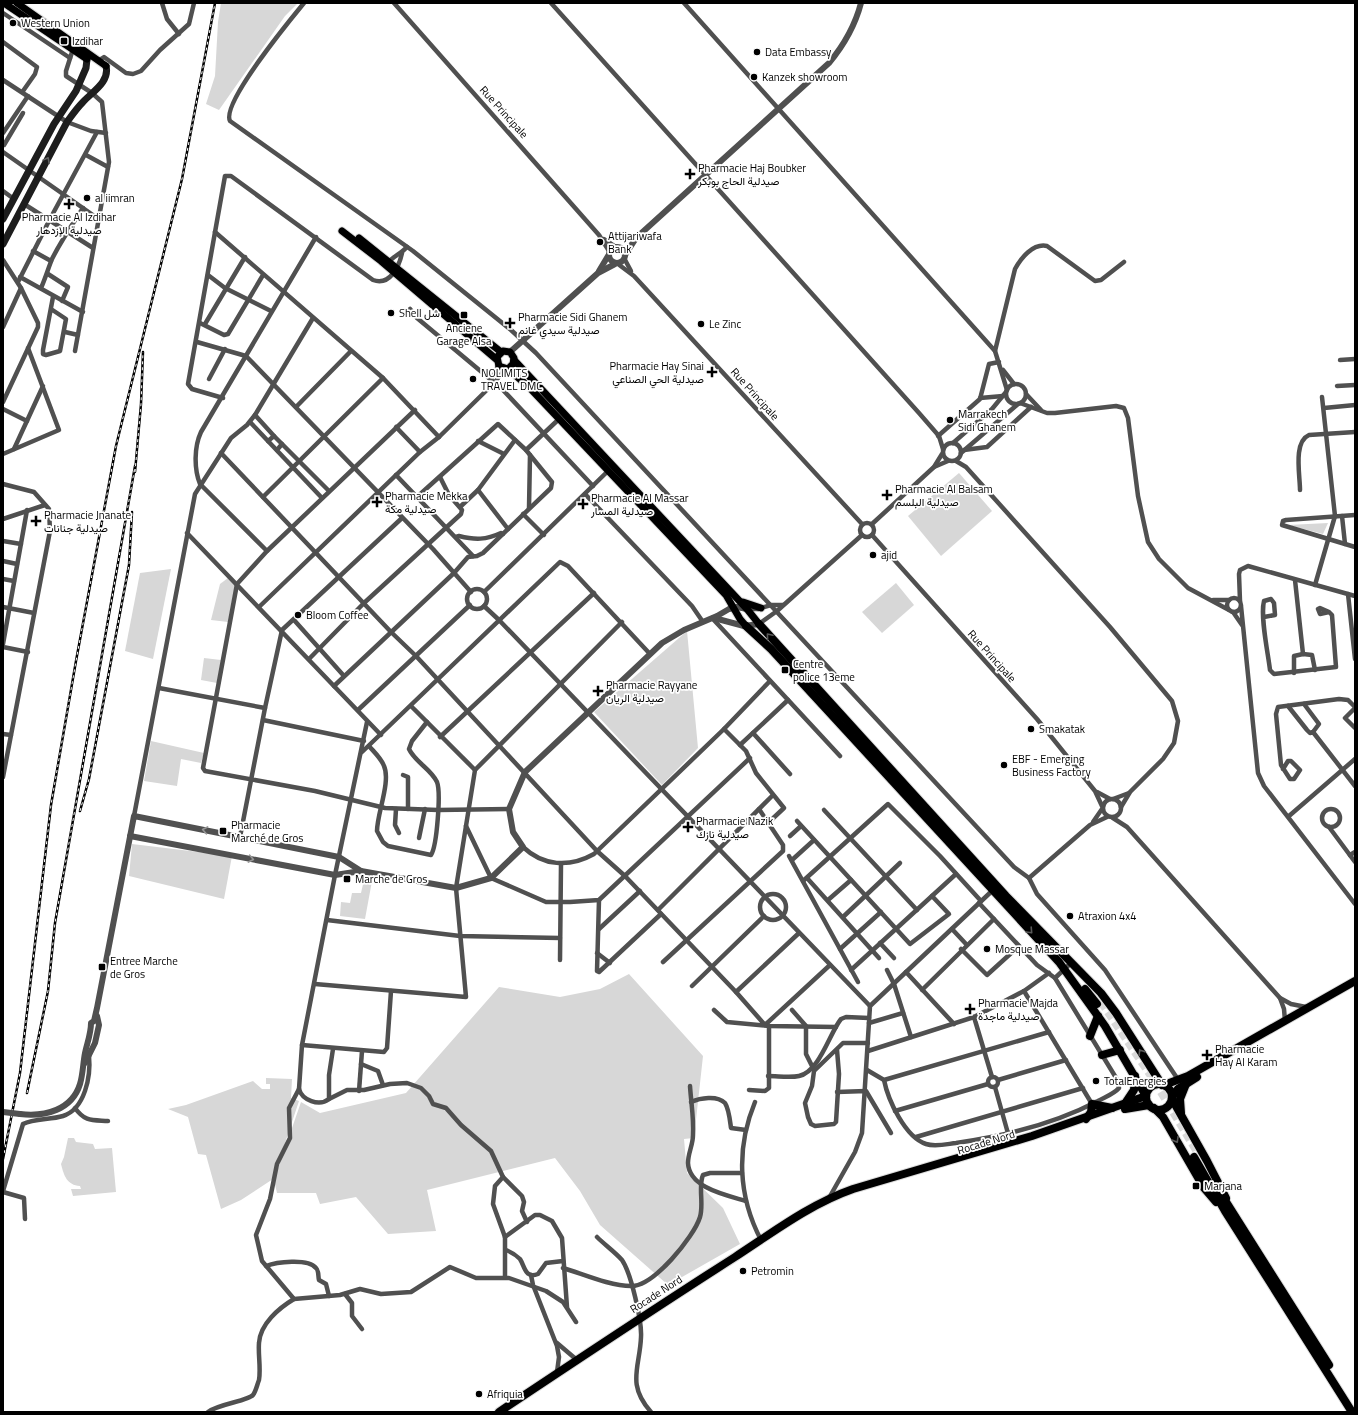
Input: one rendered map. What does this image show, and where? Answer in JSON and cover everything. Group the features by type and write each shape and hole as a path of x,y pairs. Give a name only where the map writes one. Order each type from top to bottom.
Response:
{"highway":[{"path":"759,624 995,888 1064,969 1098,1016 1120,1050 1152,1106 1165,1120 1204,1188 1227,1210 1355,1407"},
{"path":"746,626 771,649 995,888 1092,983 1112,1006 1163,1085 1170,1091 1172,1098 1219,1183 1227,1210"},
{"path":"1064,969 1099,1003 1071,963"},
{"path":"1152,1106 1166,1107 1183,1082 1355,981"},
{"path":"1146,1096 1152,1086 1183,1082 1355,988"},
{"path":"1090,1036 1098,1016"},
{"path":"1102,1055 1120,1050"},
{"path":"1124,1104 1134,1090 1134,1073"},
{"path":"1182,1116 1180,1099 1183,1082"},
{"name":"Rocade Nord","path":"499,1412 640,1317 798,1216 828,1200 853,1189 1009,1138 1086,1119 1146,1096"},
{"path":"1086,1119 1091,1112 1092,1104 1100,1107 1116,1108"},
{"name":"Rocade Nord","path":"828,1200 1000,1149 1121,1110 1152,1106"},
{"path":"1196,1156 1227,1210 1352,1412"}],"main road":[{"path":"3,219 58,116 74,94 86,66 86,59 73,49 4,3"},
{"path":"3,244 67,122 78,107 103,81 106,72 106,66 18,3"},
{"path":"343,230 388,263 497,362 523,381 726,595 740,619 746,626"},
{"path":"396,270 501,352 510,352 514,360 747,609 759,624"},
{"path":"497,362 501,352"},
{"path":"507,369 513,364 514,360"},
{"path":"738,600 761,608"}],"street":[{"path":"162,3 167,19 179,34"},
{"path":"98,61 104,56 126,73 136,74 143,70 160,50 189,24 194,3"},
{"path":"304,3 277,36 249,76 228,111 228,119 407,247 523,340 777,611 1009,862 1029,878 1037,894 1105,970 1183,1082"},
{"name":"Rue Principale","path":"394,3 599,235"},
{"path":"551,3 706,174 939,436 959,446 966,467"},
{"path":"684,3 995,351 1002,369 1009,401 1042,411 1055,413 1116,406 1124,408 1128,418 1138,496 1148,542 1158,559 1188,588 1206,599 1231,611 1238,610 1241,603"},
{"path":"598,273 609,254 618,247 636,238 829,63 839,50 854,24 860,3"},
{"path":"3,13 70,58"},
{"path":"3,42 37,67 35,74 23,92"},
{"path":"73,49 66,74 68,78 92,94 103,104 108,167 100,220 93,248 75,351"},
{"path":"4,82 23,92 67,122 97,132 106,133"},
{"path":"3,133 28,96"},
{"path":"4,145 23,113"},
{"path":"7,127 12,131"},
{"path":"19,280 97,132"},
{"path":"3,152 100,220"},
{"path":"86,155 108,167"},
{"path":"223,398 189,388 197,342 202,324 208,275 224,177 229,175 316,237 372,280 384,280 396,270 402,252"},
{"path":"3,191 14,198"},
{"path":"24,204 50,219 67,232 93,248"},
{"path":"40,288 48,274 51,261 67,232 83,208"},
{"path":"215,232 245,257 282,292 383,378 439,437"},
{"path":"599,235 623,251 634,276"},
{"path":"599,235 609,254 611,262 617,264 634,276"},
{"path":"267,551 200,484 196,459 197,442 201,432 223,398 282,292 316,237"},
{"path":"510,352 598,273 622,262 636,238"},
{"path":"995,351 1015,269 1021,258 1036,247 1047,246 1095,282 1101,280 1124,262"},
{"path":"388,263 407,247"},
{"path":"33,251 51,261"},
{"path":"202,324 245,257"},
{"path":"3,260 19,280 21,288 37,319 38,327 5,391 3,402"},
{"path":"48,274 68,287 62,301"},
{"path":"208,275 225,288 248,301 271,311"},
{"path":"202,324 224,335 228,334 263,275"},
{"name":"Rue Principale","path":"634,276 862,524"},
{"path":"19,280 40,288 53,297 83,312"},
{"path":"4,324 21,288"},
{"path":"51,309 66,319 65,332 60,351 46,355 43,352 53,297"},
{"path":"410,309 417,318 491,378 545,432 593,486"},
{"path":"84,1065 93,1050 97,1008 195,494 200,484 233,435 250,422 255,415 313,318"},
{"path":"38,327 46,331"},
{"path":"65,332 78,336"},
{"path":"197,342 246,356 274,383 378,492 471,592"},
{"path":"3,454 59,430 28,348"},
{"path":"209,379 225,349"},
{"path":"296,407 352,351"},
{"path":"1340,360 1355,359"},
{"path":"491,378 496,372 497,362"},
{"path":"939,436 980,398 989,364 999,362"},
{"path":"259,607 420,452 439,437 507,369"},
{"path":"1002,369 1014,384 1022,386 1026,394 1042,411"},
{"path":"263,497 383,378"},
{"path":"934,468 943,451 992,409 1014,384"},
{"path":"1337,386 1355,385"},
{"path":"14,449 43,386"},
{"path":"956,461 962,453 1019,404 1025,398 1026,394"},
{"path":"980,398 1002,396"},
{"path":"1315,585 1335,516 1322,396"},
{"path":"1324,408 1355,405"},
{"path":"962,453 987,447 1030,407"},
{"path":"3,409 27,421"},
{"path":"415,410 267,551 237,584 203,768 205,771 251,778 351,799 385,808 438,810 509,809"},
{"path":"255,415 329,491"},
{"path":"526,450 559,419"},
{"path":"250,422 322,498"},
{"path":"334,686 454,573 468,557 477,556 483,553 551,488 552,485 548,476 526,450 498,424 417,498"},
{"path":"396,427 420,452"},
{"path":"1300,490 1299,448 1302,439 1309,436 1355,432"},
{"path":"268,441 274,436"},
{"path":"939,436 943,451 948,461"},
{"path":"460,507 478,490 515,440"},
{"path":"478,441 504,454"},
{"path":"277,450 282,444"},
{"path":"221,453 339,578 416,656 436,680 525,772 598,851 640,891 767,1026 769,1088 767,1090 749,1090"},
{"path":"529,508 530,455"},
{"path":"872,524 934,468 948,461 956,461 966,467 1110,627 1172,702 1178,721 1174,743 1163,759 1130,792 1118,816 1113,818"},
{"path":"484,592 608,471"},
{"path":"396,475 473,556"},
{"path":"309,659 364,603 462,513 460,507 449,495 440,477"},
{"path":"3,484 22,487 34,492 49,509 51,515 50,530 28,652 3,778"},
{"path":"478,490 508,529"},
{"path":"586,494 692,606 703,622"},
{"path":"3,519 45,505"},
{"path":"3,644 27,510"},
{"path":"523,514 544,535"},
{"path":"1355,515 1286,520 1282,523 1284,527 1355,547"},
{"path":"1342,516 1345,544"},
{"path":"240,837 282,630 402,518"},
{"path":"862,535 860,529 862,524 866,522 872,524"},
{"path":"862,535 867,537 872,535 874,530 872,524"},
{"path":"187,533 282,630 358,710 367,722 381,735"},
{"path":"456,537 459,536 471,539 485,539 501,533 503,534"},
{"path":"713,618 746,626 759,624 777,611 862,535"},
{"name":"Rue Principale","path":"872,535 1037,719 1096,791 1102,808"},
{"path":"3,541 21,544"},
{"path":"3,561 17,564"},
{"path":"362,752 560,562 568,566 622,622 650,654"},
{"path":"1244,630 1240,620 1227,605 1238,580 1240,570 1248,566 1355,596"},
{"path":"3,579 14,581"},
{"path":"1238,580 1258,773 1264,786 1355,904"},
{"path":"1295,580 1303,654"},
{"path":"478,589 484,592 487,598 484,606 478,609 470,605 468,600 471,592 478,589"},
{"path":"440,737 594,593"},
{"path":"1348,594 1355,659"},
{"path":"1206,599 1217,601 1236,598 1241,603"},
{"path":"358,710 470,605"},
{"path":"770,681 724,729 598,851 579,861 561,864 540,859 523,847 513,832 509,809 525,772 650,654 672,636 734,608 747,609 761,608 771,605 783,605"},
{"path":"484,606 561,684 870,1006"},
{"path":"3,607 34,613"},
{"path":"1264,617 1271,672 1274,674 1332,669 1337,666 1332,620 1329,612"},
{"path":"713,618 840,756"},
{"path":"294,620 344,676"},
{"path":"315,984 466,997 456,888 475,770 498,745 622,622"},
{"path":"3,647 28,652"},
{"path":"1294,672 1294,656 1303,654 1312,655 1315,670"},
{"path":"159,688 265,708"},
{"path":"740,745 788,700"},
{"path":"1283,769 1280,757 1276,711 1278,707 1348,700 1355,707 1345,718 1355,728"},
{"path":"1304,704 1318,724 1314,732"},
{"path":"411,706 440,737 475,770"},
{"path":"1288,706 1307,730 1310,733 1314,732"},
{"path":"263,720 364,741"},
{"path":"367,722 302,1045 299,1089 300,1094 305,1098 322,1103 347,1090 359,1091 383,1085 407,1084 420,1088 429,1096 433,1104 446,1108 461,1125 488,1147 504,1177 522,1196 524,1202 522,1211 527,1222"},
{"path":"369,746 379,757 385,768 382,806 376,831 383,842 396,849 428,855 432,854 438,826 439,790 437,782 409,749 412,741 427,722"},
{"path":"724,729 740,745 750,758 756,773 784,808 768,823"},
{"path":"1314,732 1355,786"},
{"path":"753,733 790,774"},
{"path":"3,734 11,735"},
{"path":"466,826 491,878 537,899 560,903 599,900 750,758"},
{"path":"1288,816 1355,759"},
{"path":"403,775 408,776 408,809"},
{"name":"Rue Principale","path":"1096,791 1112,799"},
{"path":"1029,878 1090,825 1105,801 1130,792"},
{"path":"599,900 597,953 598,972 601,972 773,795"},
{"path":"1112,799 1119,802 1127,826"},
{"path":"805,880 888,804 956,874 1037,965 1055,978 1119,1086 1115,1091 1092,1104 1009,1138 934,1145 924,1143 916,1137 895,1112 887,1094 884,1080"},
{"path":"396,808 395,825 399,833"},
{"path":"1102,808 1107,817"},
{"path":"1328,827 1332,827 1341,819 1333,808 1322,815 1328,827 1355,862"},
{"path":"419,838 425,809"},
{"path":"663,962 783,849 783,845 759,809"},
{"path":"824,810 917,910"},
{"path":"134,816 339,857 361,871"},
{"path":"1090,825 1107,817 1113,818 1127,826 1280,998 1295,1006 1308,1008"},
{"path":"797,821 910,944 948,914 932,896"},
{"path":"790,836 801,826"},
{"path":"130,836 335,875 361,871 456,888 491,878 523,847"},
{"path":"814,840 790,858 805,880 858,982"},
{"path":"1350,856 1355,852"},
{"path":"843,917 900,863"},
{"path":"560,960 561,864"},
{"path":"851,970 956,874"},
{"path":"805,880 828,900 879,958"},
{"path":"828,900 851,880"},
{"path":"828,1200 860,1140 864,1125 870,1006 995,888"},
{"path":"599,929 640,891"},
{"path":"774,894 783,898 787,907 783,916 773,920 764,916 760,907 765,897 774,894"},
{"path":"840,949 881,912"},
{"path":"692,986 764,916"},
{"path":"922,990 966,944 994,918"},
{"path":"327,920 460,936 560,938"},
{"path":"952,929 966,944"},
{"path":"736,992 799,933"},
{"path":"880,943 894,958"},
{"path":"962,949 987,975 1019,946"},
{"path":"597,953 610,963"},
{"path":"1055,978 1071,963"},
{"path":"767,1026 830,966"},
{"path":"887,970 894,984 910,1038"},
{"path":"906,972 954,1024"},
{"path":"868,1051 974,1017 1024,991 1049,973"},
{"path":"302,1045 333,1049 386,1051 391,991"},
{"path":"1024,991 1092,1104"},
{"path":"1280,998 1285,1021"},
{"path":"714,1010 727,1022 767,1026 836,1027"},
{"path":"792,1010 806,1026 806,1057 812,1066"},
{"path":"768,1076 799,1076 821,1057 836,1027 844,1018 869,1020 903,1014"},
{"path":"974,1017 992,1077"},
{"path":"3,1112 39,1114 58,1110 67,1105 77,1092 88,1043 95,1024"},
{"path":"867,1070 884,1080 985,1052 1049,1032"},
{"path":"25,1219 24,1198 3,1192 23,1124 63,1116 75,1108 83,1098 89,1071 88,1043"},
{"path":"836,1050 839,1068 835,1124 813,1125 808,1116 805,1103 812,1086 813,1073 836,1050 843,1043 868,1043"},
{"path":"329,1099 329,1075 333,1049"},
{"path":"359,1091 362,1051"},
{"path":"992,1077 997,1078 998,1080 1066,1060"},
{"path":"361,1064 378,1071 383,1085"},
{"path":"988,1084 988,1080 992,1077"},
{"path":"998,1080 998,1085 995,1087 1009,1138"},
{"path":"895,1112 988,1084 995,1087"},
{"path":"690,1086 693,1134 689,1166 693,1177 702,1184 721,1193 746,1201"},
{"path":"916,1137 1083,1088"},
{"path":"294,1299 266,1266 259,1254 256,1231 270,1199 277,1164 290,1138 289,1108 299,1089"},
{"path":"837,1092 866,1091"},
{"path":"866,1091 891,1133"},
{"path":"691,1102 708,1098 723,1102 726,1105 731,1128 746,1130"},
{"path":"755,1102 746,1130 742,1173 746,1201 752,1221 761,1240"},
{"path":"75,1108 82,1117 91,1120 108,1121"},
{"path":"563,1268 631,1286 643,1283 677,1253 696,1226 702,1211 702,1179 706,1174 742,1173"},
{"path":"504,1177 495,1186 493,1204 505,1238 505,1277"},
{"path":"505,1238 538,1215 553,1222 562,1240 567,1307"},
{"path":"597,1238 622,1260 631,1286 640,1317 641,1337 636,1377 641,1398 650,1412"},
{"path":"506,1250 522,1262 526,1272 531,1275 538,1274 546,1263 563,1261"},
{"path":"266,1266 295,1262 314,1266 317,1270 318,1279 326,1284 329,1296"},
{"path":"208,1412 212,1409 249,1398 255,1393 259,1377 259,1343 261,1333 278,1310 294,1299 345,1294 360,1289 381,1294 411,1292 450,1267 480,1279 505,1277 533,1285 552,1294 567,1307 576,1322"},
{"path":"531,1275 533,1285 556,1342 559,1357 557,1373"},
{"path":"345,1294 352,1303 352,1316 362,1329"},
{"path":"556,1342 577,1360"}],"shaded area":[{"path":"221,3 298,3 285,16 219,110 206,104 215,76 218,22"},
{"path":"959,473 992,511 941,556 908,516"},
{"path":"1328,523 1323,534 1288,525"},
{"path":"171,569 153,659 125,651 140,573"},
{"path":"228,578 235,585 228,622 211,620 220,584"},
{"path":"896,583 914,605 882,633 862,612"},
{"path":"687,631 698,748 662,785 594,712"},
{"path":"204,658 221,660 217,683 201,680"},
{"path":"151,741 204,753 201,763 181,759 177,786 144,781"},
{"path":"132,844 232,856 224,899 129,876"},
{"path":"364,880 372,881 365,919 340,916 341,902 350,903 352,893 361,893"},
{"path":"629,974 703,1056 694,1138 684,1139 687,1173 723,1208 740,1244 668,1285 600,1225 580,1191 555,1158 427,1190 436,1231 388,1234 356,1197 320,1204 316,1193 277,1193 274,1180 301,1102 320,1113 406,1093 499,987 560,997 600,989"},
{"path":"266,1078 292,1079 291,1098 299,1101 273,1179 241,1200 221,1209 206,1155 198,1154 188,1117 168,1109 186,1105 253,1081 262,1089 270,1089 270,1084 266,1084"},
{"path":"68,1138 74,1138 76,1142 93,1144 95,1149 112,1148 116,1192 73,1196 71,1189 81,1189 80,1186 69,1182 63,1172 61,1164"}],"tunnel":[{"path":"1101,1002 1153,1079 1199,1155"}],"railway":[{"path":"3,1159 20,1073 51,805 76,661 116,446 182,179 215,3"},
{"path":"135,472 141,404 143,352"},
{"path":"27,1093 48,991 55,923 135,466"},
{"path":"80,811 89,779 129,565 132,512"}],"place":[{"name":"Western Union","path":"13,23"},
{"name":"Izdihar","path":"64,41"},
{"name":"Data Embassy","path":"757,52"},
{"name":"Kanzek showroom","path":"754,77"},
{"name":"Pharmacie Haj Boubker صيدلية الحاج بوبكر","path":"690,174"},
{"name":"al iimran","path":"87,198"},
{"name":"Pharmacie Al Izdihar صيدلية الإزدهار","path":"69,204"},
{"name":"Attijariwafa Bank","path":"600,242"},
{"name":"Shell شل","path":"391,313"},
{"name":"Anciene Garage Alsa","path":"464,315"},
{"name":"Pharmacie Sidi Ghanem صيدلية سيدي غانم","path":"510,323"},
{"name":"Le Zinc","path":"701,324"},
{"name":"Pharmacie Hay Sinai صيدلية الحي الصناعي","path":"712,372"},
{"name":"NOLIMITS TRAVEL DMC","path":"473,379"},
{"name":"Marrakech Sidi Ghanem","path":"950,420"},
{"name":"Pharmacie Al Balsam صيدلية البلسم","path":"887,495"},
{"name":"Pharmacie Mekka صيدلية مكة","path":"377,502"},
{"name":"Pharmacie Al Massar صيدلية المسار","path":"583,504"},
{"name":"Pharmacie Jnanate صيدلية جنانات","path":"36,521"},
{"name":"ajid","path":"873,555"},
{"name":"Bloom Coffee","path":"298,615"},
{"name":"Centre police 13eme","path":"785,670"},
{"name":"Pharmacie Rayyane صيدلية الريان","path":"598,691"},
{"name":"Smakatak","path":"1031,729"},
{"name":"EBF - Emerging Business Factory","path":"1004,765"},
{"name":"Pharmacie Nazik صيدلية نازك","path":"688,827"},
{"name":"Pharmacie Marché de Gros","path":"223,831"},
{"name":"Marche de Gros","path":"347,879"},
{"name":"Atraxion 4x4","path":"1070,916"},
{"name":"Mosque Massar","path":"987,949"},
{"name":"Entree Marche de Gros","path":"102,967"},
{"name":"Pharmacie Majda صيدلية ماجدة","path":"970,1009"},
{"name":"Pharmacie Hay Al Karam","path":"1207,1055"},
{"name":"TotalEnergies","path":"1096,1081"},
{"name":"Marjana","path":"1196,1186"},
{"name":"Petromin","path":"743,1271"},
{"name":"Afriquia","path":"479,1394"}]}
